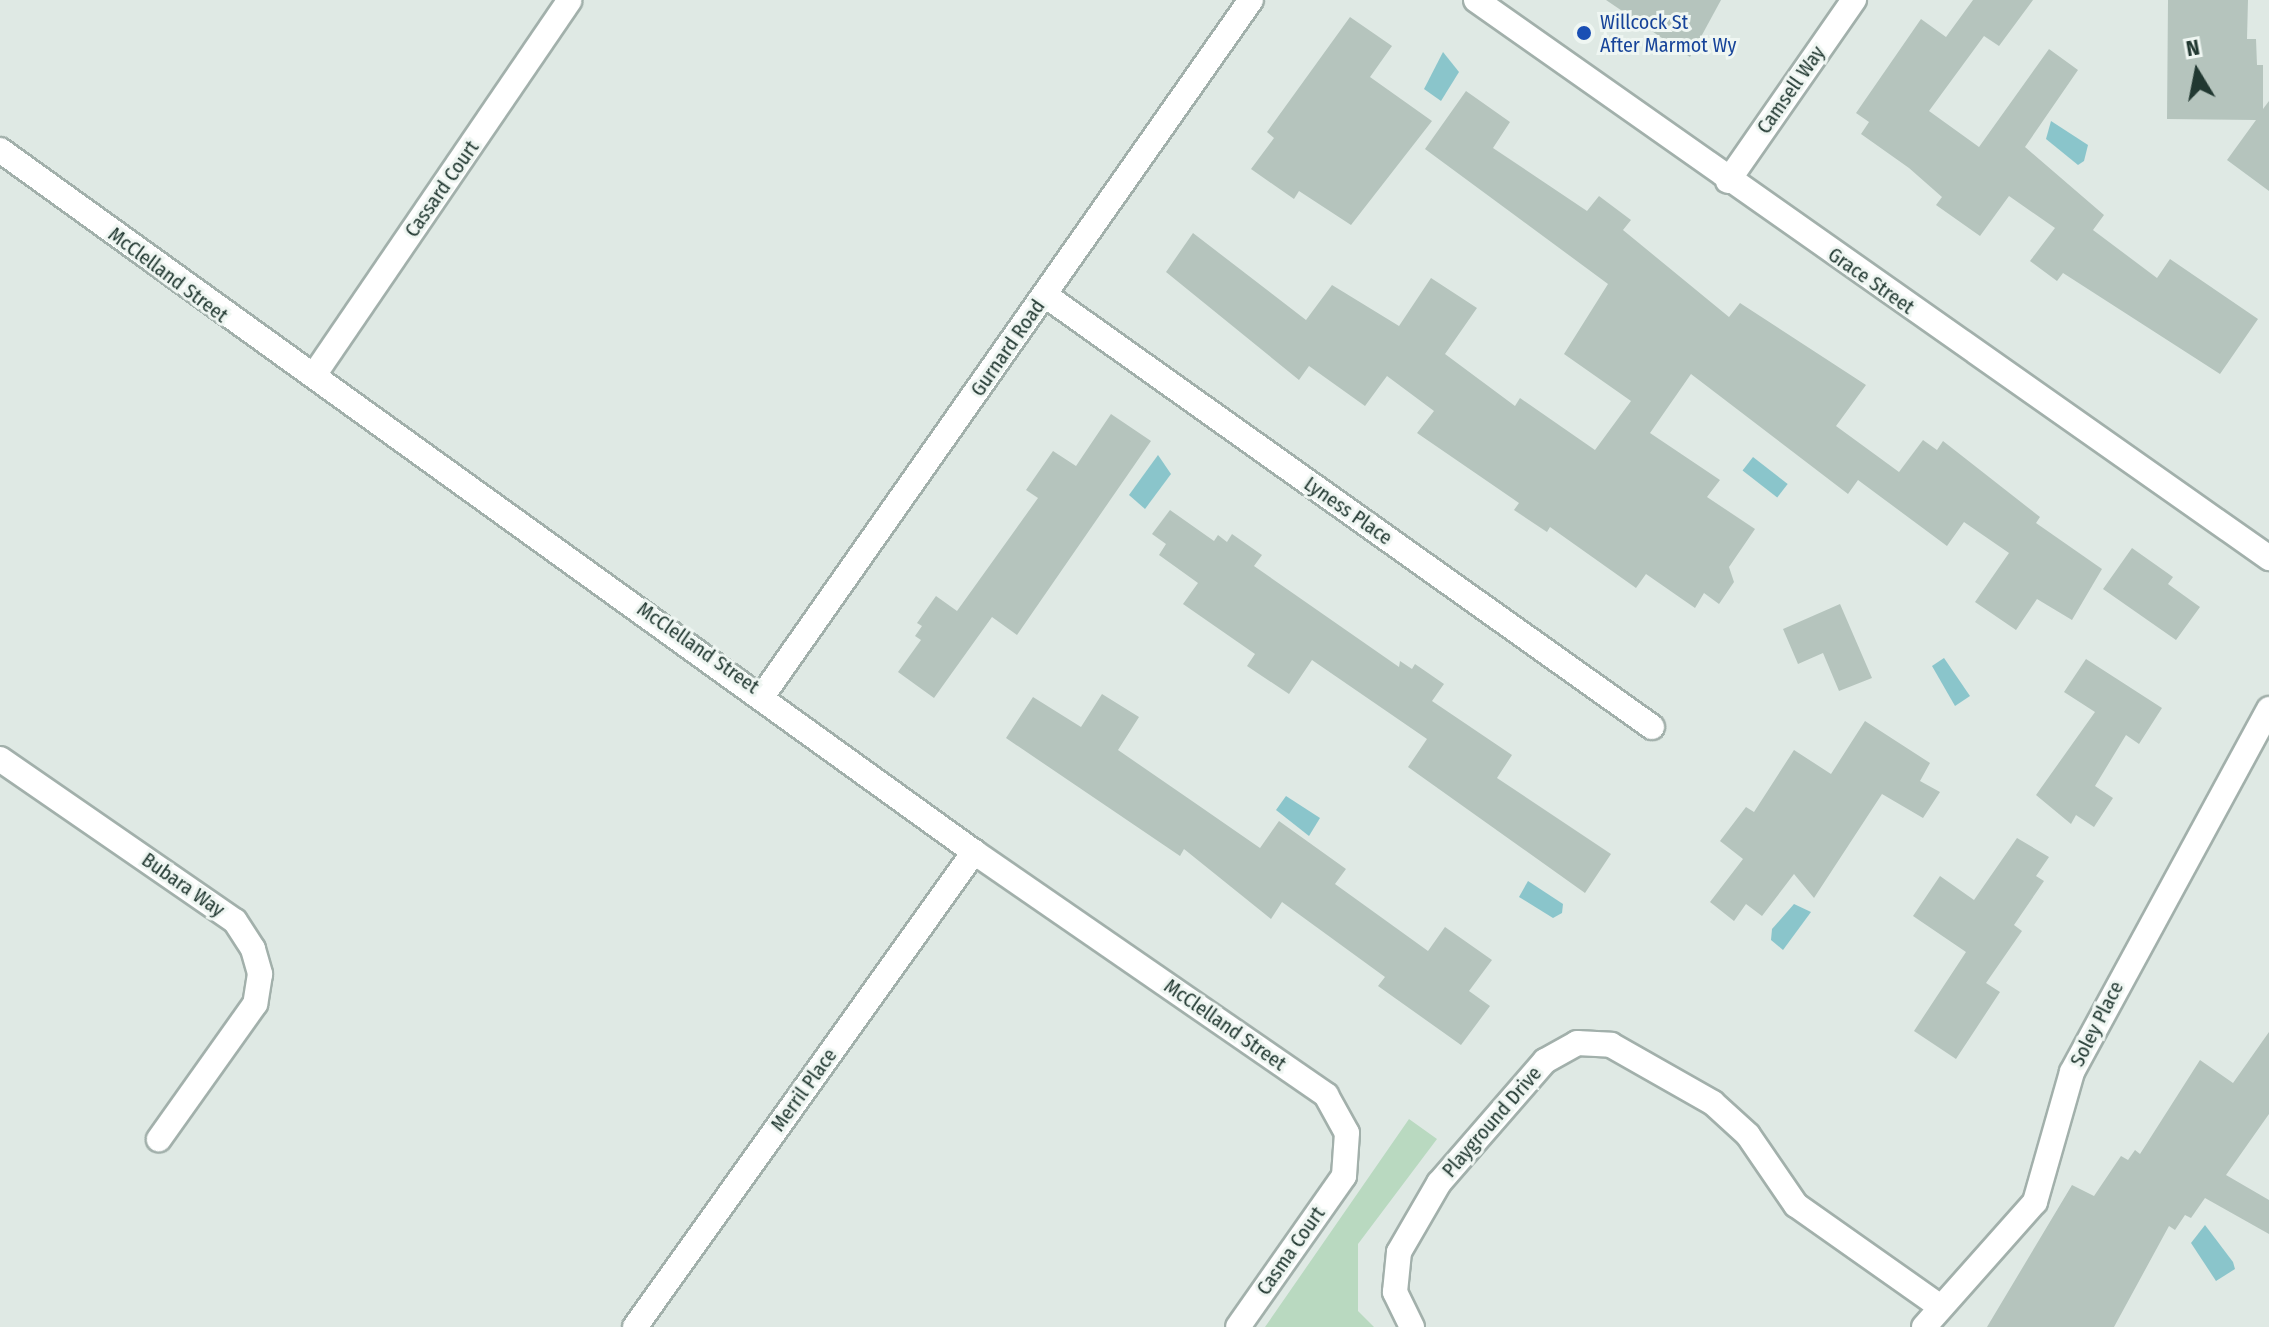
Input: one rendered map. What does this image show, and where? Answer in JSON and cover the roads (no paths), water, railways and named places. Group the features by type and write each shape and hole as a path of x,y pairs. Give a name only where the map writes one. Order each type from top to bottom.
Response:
{"street":[{"name":"Gurnard Road","path":"763,695 1251,0"},
{"name":"Grace Street","path":"1476,0 1728,181 2269,558"},
{"name":"Camsell Way","path":"1728,181 1854,0"},
{"name":"Cassard Court","path":"314,375 569,1"},
{"name":"McClelland Street","path":"0,150 240,328 314,375 763,695 974,852 1326,1095 1347,1133 1344,1176"},
{"name":"Lyness Place","path":"1045,295 1652,727"},
{"name":"Soley Place","path":"1924,1327 1938,1305 2019,1227 2035,1202 2072,1072 2269,709"},
{"name":"Bubara Way","path":"0,759 235,921 253,949 260,974 255,1004 159,1139"},
{"name":"Merril Place","path":"635,1327 974,852"},
{"name":"Playground Drive","path":"1412,1327 1395,1292 1399,1252 1431,1197 1545,1061 1577,1043 1611,1045 1713,1103 1748,1135 1778,1187 1804,1212 1938,1305"},
{"name":"Casma Court","path":"1238,1327 1344,1176"}],"water":[{"path":"1443,52 1459,72 1441,101 1424,89"},
{"path":"2051,121 2088,145 2084,161 2078,165 2046,139"},
{"path":"1158,455 1171,474 1145,509 1129,495"},
{"path":"1753,457 1788,484 1777,497 1743,470"},
{"path":"1944,658 1970,696 1955,706 1932,666"},
{"path":"1286,796 1320,818 1309,836 1276,810"},
{"path":"1528,881 1563,904 1562,913 1553,918 1519,897"},
{"path":"1794,904 1811,912 1783,950 1771,940 1772,929"},
{"path":"2205,1225 2235,1269 2216,1281 2191,1243"}],"place":[{"name":"Willcock St After Marmot Wy","path":"1584,33"}]}
